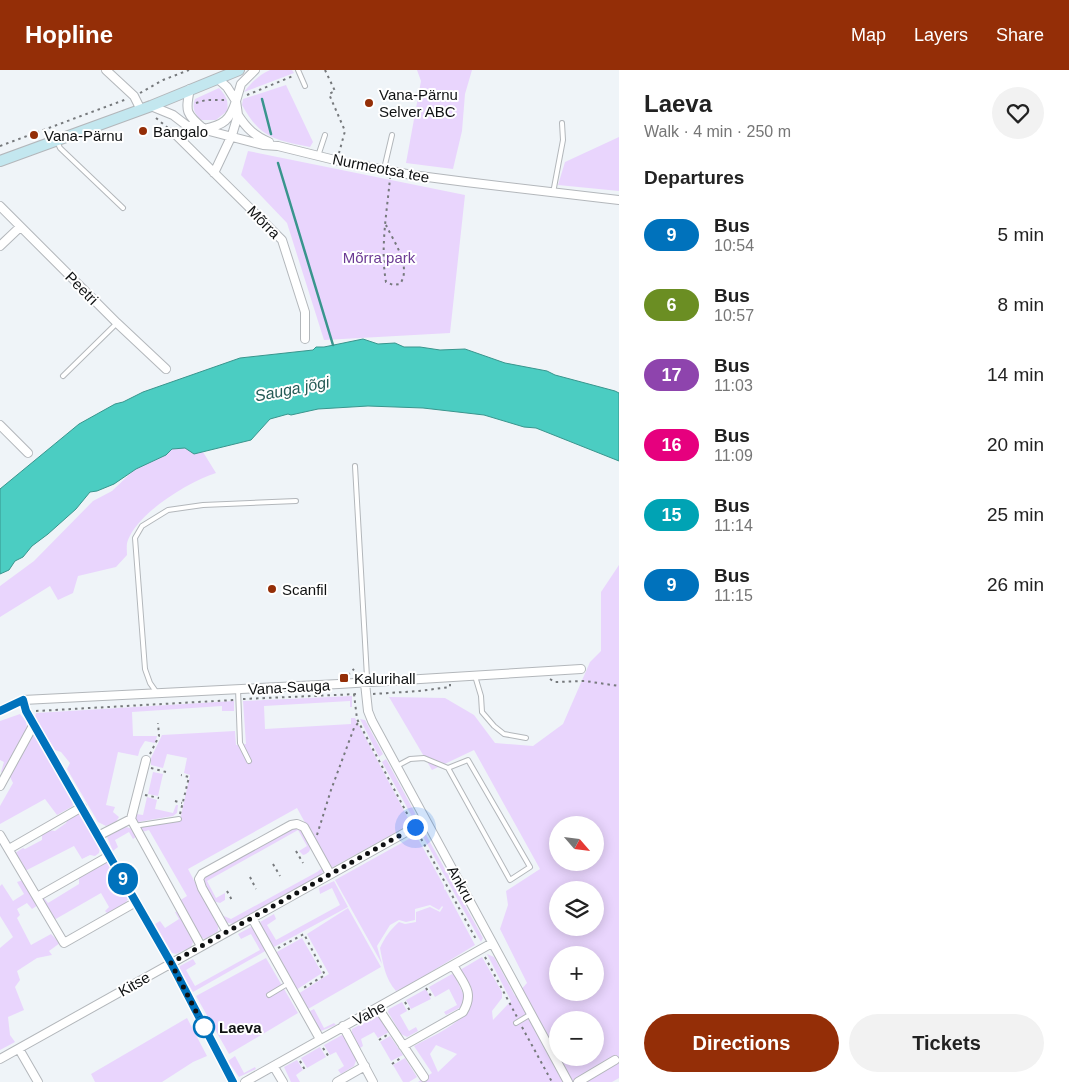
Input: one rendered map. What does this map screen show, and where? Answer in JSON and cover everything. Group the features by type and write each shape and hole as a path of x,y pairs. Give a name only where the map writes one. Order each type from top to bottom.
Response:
{"main road":[{"path":"0,162 146,108 239,70"}],"street":[{"path":"106,70 146,108"},
{"path":"190,89 186,106 192,119 204,129 220,126 232,114 241,84 255,70"},
{"path":"214,173 232,136 238,116 236,101 227,87 218,79"},
{"name":"Nurmeotsa tee","path":"146,108 174,115 186,125 263,145 278,146 387,170 466,182 619,200"},
{"path":"238,116 245,127 256,137 278,146"},
{"name":"Mõrra","path":"173,132 282,240 305,312 305,339"},
{"name":"Peetri","path":"0,206 117,323 166,369"},
{"path":"0,246 20,227"},
{"path":"0,425 28,453"},
{"name":"Vana-Sauga","path":"0,711 23,700 365,683 581,669"},
{"name":"Ankru","path":"365,683 368,711 372,722 568,1082"},
{"path":"23,700 26,711 171,963 233,1082"},
{"path":"0,786 34,724"},
{"path":"145,763 132,822 201,946"},
{"path":"9,849 82,807"},
{"name":"Kitse","path":"0,1059 426,821"},
{"path":"98,836 132,822"},
{"path":"227,932 202,888 199,879 202,874 291,825 297,824 304,827 330,874"},
{"path":"0,834 64,943 136,902"},
{"path":"37,897 109,856"},
{"path":"252,918 290,983 320,1042"},
{"name":"Vahe","path":"245,1082 320,1042 343,1026 492,943"},
{"path":"403,1046 462,1012 468,1003 469,996 453,965"},
{"path":"378,1008 424,1077"},
{"path":"343,1026 373,1082"},
{"path":"20,1048 38,1082"},
{"path":"578,1082 615,1060"},
{"path":"337,1082 365,1066"},
{"path":"274,1067 283,1082"}],"lane":[{"path":"298,70 305,86"},
{"path":"553,192 563,140 562,123"},
{"path":"318,156 325,135"},
{"path":"387,170 392,135"},
{"path":"57,141 60,148 123,208"},
{"path":"63,376 117,323"},
{"path":"355,466 367,678 365,683"},
{"path":"157,693 150,683 145,669 143,652 135,538 142,526 168,510 202,504 296,500"},
{"path":"475,676 481,696 482,712 504,734 526,738"},
{"path":"238,689 240,743 248,761"},
{"path":"397,766 410,759 424,758 448,768 510,880 530,867 468,760 448,768"},
{"path":"132,822 179,819"},
{"path":"269,995 290,983"},
{"path":"518,1022 531,1014"}],"path":[{"path":"144,92 163,80 189,70"},
{"path":"325,70 334,91 329,94 345,132 338,160"},
{"path":"0,146 134,96"},
{"path":"156,118 173,132"},
{"path":"48,128 50,133"},
{"path":"386,225 404,267 404,278 400,284 393,285 386,282 384,253 387,170"},
{"path":"354,669 354,706 359,722 518,1022 552,1082"},
{"path":"548,678 555,682 585,681 619,686"},
{"path":"26,711 420,691 450,687 450,682"},
{"path":"313,844 354,728 359,722"},
{"path":"158,723 159,736 157,743 145,763 166,772"},
{"path":"179,819 189,777 181,775"},
{"path":"137,793 160,798"},
{"path":"174,801 183,803"},
{"path":"296,851 303,863"},
{"path":"273,864 280,876"},
{"path":"250,877 256,889"},
{"path":"226,891 233,902"},
{"path":"271,952 304,934 325,974 295,994"},
{"path":"426,986 433,999"},
{"path":"403,999 410,1011"},
{"path":"320,1042 328,1057"},
{"path":"392,1064 408,1054"},
{"path":"298,1057 305,1070"}],"green space":[{"path":"270,70 292,70 294,73 244,92 256,79"},
{"path":"417,70 472,70 465,94 462,131 453,169 406,163 421,81"},
{"path":"286,85 313,142 310,147 270,136 255,124 242,105 243,99"},
{"path":"219,88 228,104 227,111 216,120 201,120 194,110 195,99"},
{"path":"619,137 619,191 558,185 565,162"},
{"name":"Mõrra park","path":"248,151 465,195 450,333 324,340 287,223 241,175"},
{"path":"185,448 195,454 203,452 216,473 192,483 166,499 142,519 128,540 127,555 116,567 78,576 73,593 58,600 50,586 0,617 0,586 34,561 93,501 112,491 135,469 164,456 172,449"},
{"path":"619,565 619,1078 612,1082 418,1082 432,1073 414,1046 449,1027 470,1006 472,994 460,970 482,957 502,992 502,998 492,1011 493,1020 511,1001 487,954 494,957 515,996 527,983 500,929 508,905 506,891 540,869 474,750 432,770 389,697 445,698 474,715 495,743 533,746 563,724 590,662 601,651 601,592","holes":["436,1045 457,1054 438,1072 430,1054"]},
{"path":"352,696 352,707 350,707 350,701 264,706 265,729 351,724 351,718 355,718 411,824 330,867 297,808 188,869 218,926 218,931 205,939 199,937 179,901 187,896 149,830 142,832 139,827 180,820 190,775 184,773 187,758 167,754 163,768 151,765 151,758 162,735 235,731 236,745 246,744 243,701"},
{"path":"234,701 234,711 222,711 222,706 132,712 133,736 157,736 155,743 145,741 138,756 118,752 106,805 115,807 113,812 119,817 116,822 106,826 98,822 67,769 70,763 61,752 55,750 35,717 36,713"},
{"path":"20,714 26,721 27,728 4,773 1,772 4,762 0,760 0,721"},
{"path":"360,719 365,720 383,754 379,757"},
{"path":"31,733 34,734 72,800 73,806 57,815 45,799 0,824 0,806 13,783 9,775"},
{"path":"386,759 415,813 414,820 382,762"},
{"path":"153,772 163,774 158,796 148,794"},
{"path":"147,797 157,800 155,809 173,813 176,805 178,805 177,813 173,816 138,822 136,814 143,815"},
{"path":"79,814 100,848 99,853 82,859 74,846 25,871 15,853 42,840 42,833 48,830 55,831 66,823 69,817"},
{"path":"295,826 301,828 310,843 310,850 307,853 303,855 299,851 307,846 298,830 207,881 216,898 225,893 225,900 220,903 213,901 203,885 205,876"},
{"path":"126,827 133,829 137,836 133,839 129,832 115,840 118,847 113,851 107,837 116,829"},
{"path":"420,831 425,833 483,938 481,942"},
{"path":"416,835 475,945 396,991 389,981 383,965 380,948 384,940 399,922 405,924 416,922 416,912 430,907 440,912 443,907 439,910 430,905 415,909 415,920 406,922 399,920 390,925 377,946 382,964 335,880"},
{"path":"104,861 108,863 128,899 125,904 108,914 105,911 109,907 101,893 54,920 42,899 44,898 48,903 79,884 79,876"},
{"path":"322,868 323,872 320,875 233,924 225,922 224,916 231,919"},
{"path":"23,880 38,905 32,909 27,903 17,909 20,915 17,918 31,945 51,934 60,943 49,951 52,955 37,958 17,971 20,980 15,987 24,1010 8,1017 10,1035 15,1042 0,1050 0,948 13,937 0,916 0,886 2,884 13,901 24,894 17,882"},
{"path":"334,881 348,907 274,947 271,946 260,922 274,914 276,919 267,925 276,940 340,905 332,888 320,894 319,888"},
{"path":"348,908 381,967 308,1009 298,994 329,974 307,934"},
{"path":"178,911 194,940 191,947 176,954 172,953 155,924 160,921 165,928 179,919 175,912"},
{"path":"251,927 254,928 267,950 193,992 179,968 180,966 193,959 196,964 186,970 195,986 260,950 251,934 241,939 238,934"},
{"path":"302,938 322,973 296,990 275,953"},
{"path":"266,958 298,1013 229,1054 196,996"},
{"path":"452,974 455,976 465,998 461,1007 446,1015 444,1012 457,1005 449,989 435,997 429,987"},
{"path":"426,989 431,999 411,1009 406,1000"},
{"path":"402,1002 407,1011 400,1015 409,1031 416,1027 418,1031 407,1037 401,1034 388,1012 389,1009"},
{"path":"314,1009 324,1028 334,1023 336,1025 321,1031 318,1029 308,1012"},
{"path":"376,1016 381,1019 389,1032 378,1038 374,1032 361,1039 363,1046 360,1048 352,1033 352,1029"},
{"path":"187,1018 207,1056 193,1062 162,1082 95,1082 91,1074"},
{"path":"342,1035 345,1036 357,1058 354,1066 341,1074 338,1070 344,1066 336,1052 330,1055 324,1045"},
{"path":"390,1036 403,1055 391,1061 380,1042"},
{"path":"320,1047 326,1057 307,1068 301,1058"},
{"path":"235,1056 244,1073 255,1067 256,1069 239,1077 228,1061"},
{"path":"405,1058 417,1077 409,1082 403,1082 393,1065"},
{"path":"297,1060 303,1070 296,1075 300,1082 291,1082 284,1067"}],"water":[{"name":"Sauga jõgi","path":"363,339 378,344 395,343 404,347 440,350 465,349 505,363 547,371 555,375 615,391 619,393 619,461 536,428 524,427 484,415 423,408 368,406 318,409 288,414 270,419 251,440 194,454 185,448 172,449 166,455 136,469 114,484 90,492 76,509 32,546 23,557 15,561 9,570 0,574 0,489 79,424 115,404 143,392 240,358 313,350 316,347"}],"waterway":[{"path":"262,99 271,134"},
{"path":"278,163 333,345"}],"bus line":[{"name":"9","path":"0,711 23,700 26,711 171,963 233,1082"}],"place":[{"name":"Vana-Pärnu Selver ABC","path":"369,103"},
{"name":"Bangalo","path":"143,131"},
{"name":"Vana-Pärnu","path":"34,135"},
{"name":"Scanfil","path":"272,589"},
{"name":"Kalurihall","path":"344,678"},
{"name":"Laeva","path":"204,1027"}],"route":[{"path":"204,1027 171,963 415,827"}]}
